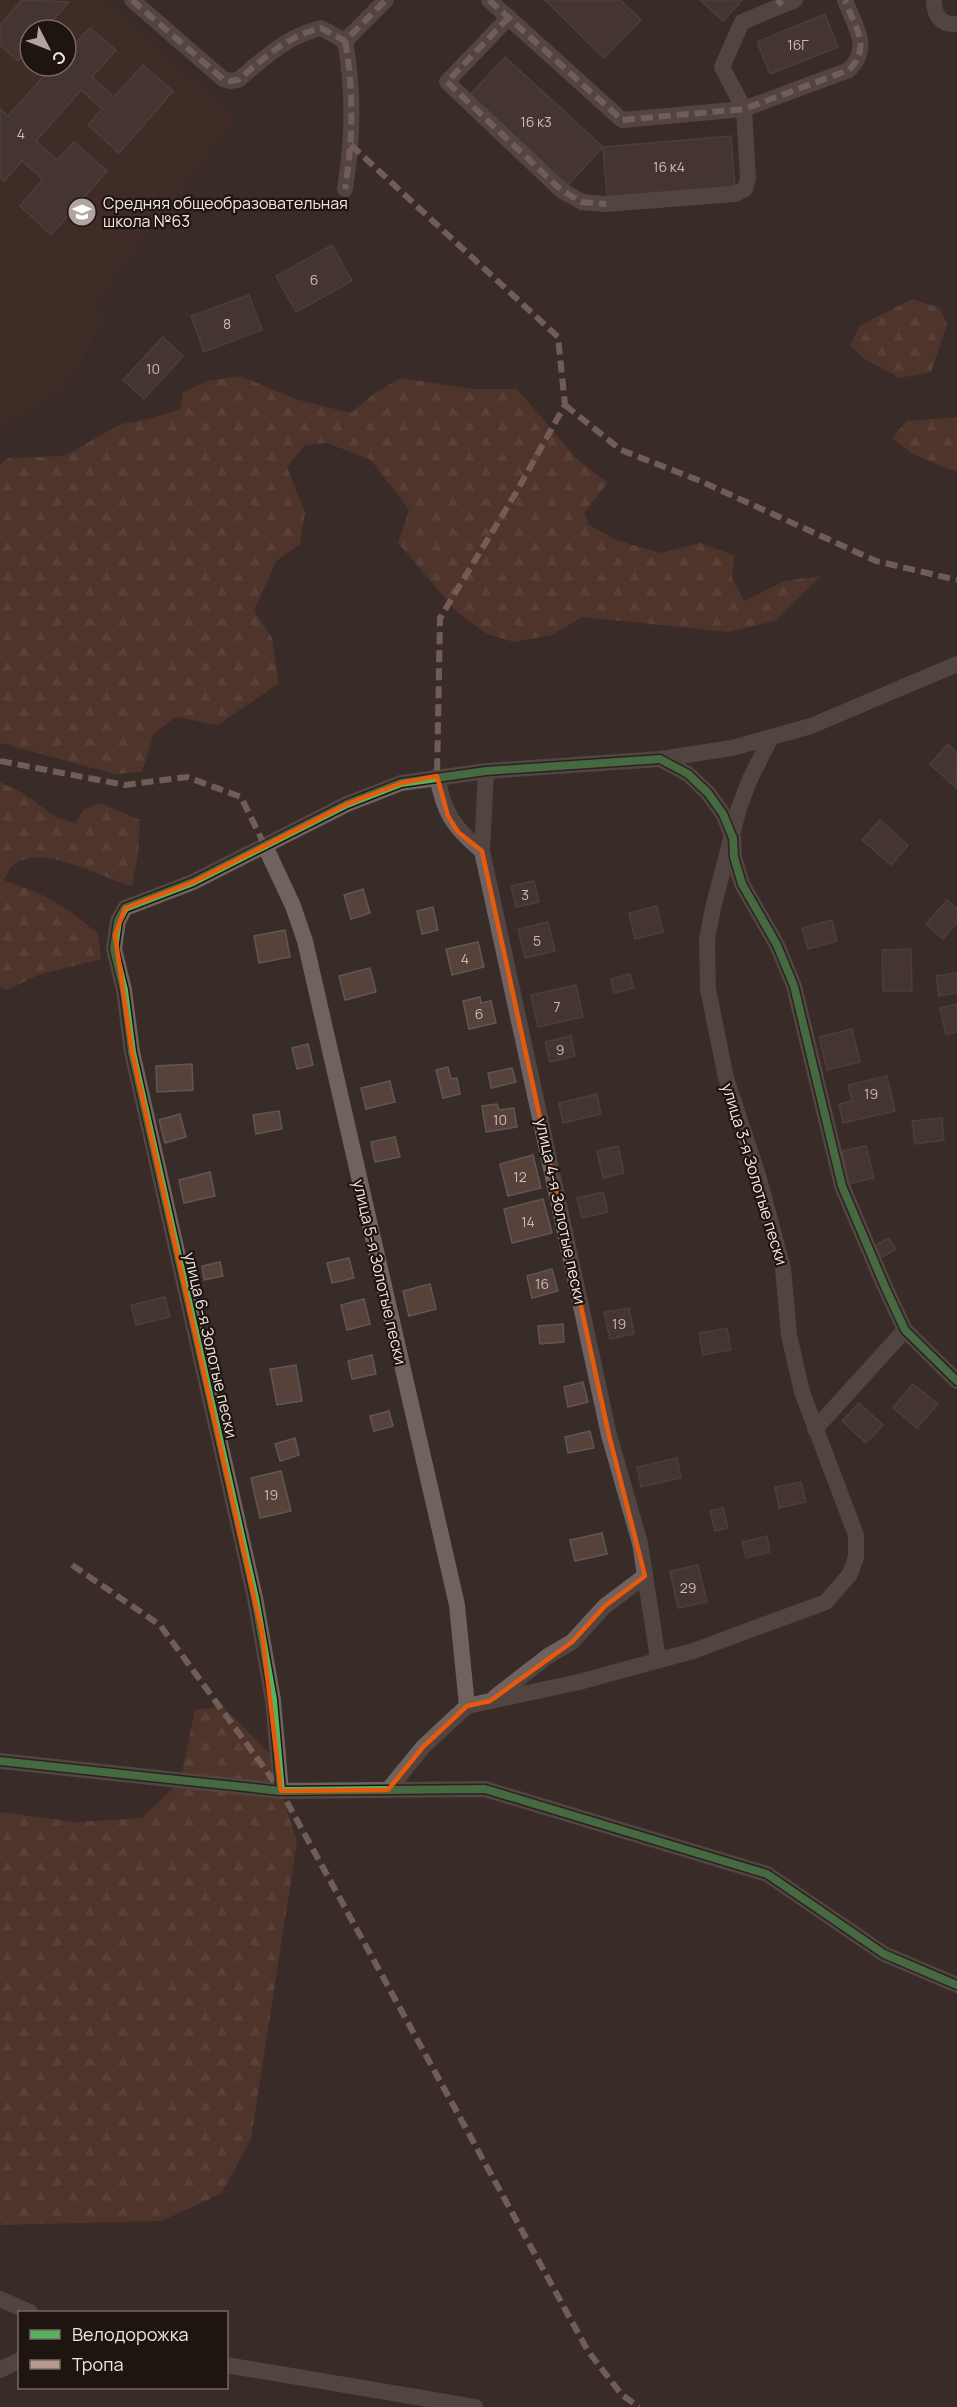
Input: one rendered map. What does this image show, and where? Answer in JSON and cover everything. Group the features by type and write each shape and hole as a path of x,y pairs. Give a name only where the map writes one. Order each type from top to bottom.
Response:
{"street":[{"path":"132,0 223,79 230,81 238,80 285,41 304,32 321,28 345,41"},
{"path":"345,41 386,0"},
{"path":"489,0 622,120 744,109 849,70 860,58 862,48 845,0"},
{"path":"934,0 935,13 940,20 948,24 957,24"},
{"path":"509,17 447,82 561,190 582,202 606,204 735,194 745,189 748,178 744,109 722,67 742,22 784,2"},
{"path":"345,41 350,68 351,113 351,151 345,189"},
{"path":"265,846 374,792 437,776 706,754 770,739 811,726 957,664"},
{"name":"улица 3-я Золотые пески","path":"467,1706 579,1682 710,1646 826,1602 850,1574 856,1557 856,1535 802,1392 791,1346 783,1268 758,1175 726,1078 708,989 707,939 750,779 770,739"},
{"path":"660,759 688,774 708,793 723,814 733,838 734,857 742,884 777,945 794,986 816,1084 848,1204 905,1330 957,1381"},
{"name":"улица 4-я Золотые пески","path":"486,771 482,851 609,1435 638,1533 658,1659"},
{"path":"437,776 448,816 458,832 482,851"},
{"name":"улица 6-я Золотые пески","path":"265,846 193,882 124,908 116,928 114,949 124,990 132,1052 255,1598 273,1700 281,1791"},
{"name":"улица 5-я Золотые пески","path":"265,846 293,906 305,941 457,1605 467,1706"},
{"path":"816,1429 905,1330"},
{"path":"490,1701 548,1656 572,1642 605,1606 645,1576"},
{"path":"388,1790 423,1747 467,1706"},
{"path":"0,1761 281,1791 485,1789 767,1874 885,1954 957,1985"},
{"path":"0,2299 26,2311"},
{"path":"0,2370 18,2361"},
{"path":"228,2365 475,2407"}],"highlighted area":[{"path":"437,776 448,816 458,832 482,851 609,1435 645,1576 605,1606 572,1642 490,1701 467,1706 423,1747 388,1790 281,1791 262,1633 132,1052 115,935 125,908 193,882 347,804 401,783"}],"shaded area":[{"name":"Средняя общеобразовательная школа №63","path":"0,0 105,0 236,118 94,305 106,318 63,391 0,428"}],"green space":[{"path":"912,299 940,308 947,325 931,372 900,378 866,360 850,346 859,326"},
{"path":"240,376 298,400 351,413 375,393 401,378 472,389 517,389 577,459 608,483 585,512 588,524 616,540 660,553 700,543 734,555 732,578 744,601 784,581 821,576 775,621 728,632 582,617 552,635 514,642 487,634 457,612 398,543 409,510 371,460 327,443 305,445 287,467 305,513 300,544 276,561 254,611 272,638 279,683 218,725 176,717 154,733 142,772 115,774 0,743 0,464 8,458 64,456 121,424 148,419 180,409 183,392 208,381"},
{"path":"957,417 957,472 914,455 892,438 907,421"},
{"path":"0,782 24,794 57,818 76,823 83,810 101,803 140,820 138,855 132,886 73,864 41,857 26,859 11,867 3,880 54,901 98,934 101,959 38,975 7,990 0,987"},
{"path":"222,1706 269,1753 297,1842 251,2139 221,2194 161,2221 0,2225 0,1812 75,1822 142,1818 180,1781 195,1710"}],"building":[{"path":"22,0 69,2 55,18 18,18 18,61 0,45 0,25"},
{"path":"545,0 620,0 641,20 604,58"},
{"path":"700,0 742,0 723,21"},
{"path":"825,14 838,47 770,74 757,42"},
{"path":"90,28 116,50 92,77 114,97 143,65 173,91 119,153 88,125 102,109 81,90 36,141 57,160 74,142 107,171 51,235 20,206 43,179 22,161 4,181 0,178 0,109 8,116 42,78 78,78 78,40"},
{"path":"505,57 603,147 568,185 470,95"},
{"path":"731,136 735,186 607,197 603,147"},
{"path":"332,245 352,281 296,312 276,276"},
{"path":"249,295 262,330 204,352 191,316"},
{"path":"163,337 183,356 144,399 123,380"},
{"path":"948,744 957,753 956,788 930,764"},
{"path":"880,820 908,845 891,865 862,840"},
{"path":"534,881 539,902 516,907 511,886"},
{"path":"363,889 370,913 351,919 344,895"},
{"path":"947,900 957,909 957,922 943,939 926,924"},
{"path":"657,906 663,932 635,939 629,913"},
{"path":"433,907 438,930 422,934 417,911"},
{"path":"832,920 837,941 808,949 802,928"},
{"path":"548,922 555,951 525,958 518,929"},
{"path":"285,930 290,957 259,963 254,936"},
{"path":"478,942 484,967 452,975 446,949"},
{"path":"911,949 912,991 883,991 882,950"},
{"path":"370,968 376,992 345,1000 339,976"},
{"path":"957,973 957,993 939,996 936,976"},
{"path":"630,974 634,988 614,993 611,979"},
{"path":"576,985 583,1017 538,1027 531,995"},
{"path":"480,997 481,1003 491,1001 496,1023 469,1029 463,1001"},
{"path":"957,1004 957,1032 946,1034 940,1008"},
{"path":"852,1029 860,1062 827,1070 819,1037"},
{"path":"571,1036 575,1056 550,1062 545,1042"},
{"path":"308,1044 313,1065 297,1069 292,1048"},
{"path":"192,1064 193,1090 157,1092 156,1066"},
{"path":"448,1067 451,1079 457,1078 460,1094 443,1098 436,1070"},
{"path":"512,1068 516,1082 491,1088 488,1073"},
{"path":"887,1076 895,1111 843,1123 839,1104 852,1101 848,1085"},
{"path":"390,1081 395,1102 366,1109 361,1088"},
{"path":"597,1094 601,1114 563,1123 559,1103"},
{"path":"497,1104 499,1110 514,1108 517,1127 486,1132 482,1106"},
{"path":"279,1111 282,1129 256,1134 253,1115"},
{"path":"180,1114 186,1137 165,1143 159,1120"},
{"path":"942,1118 944,1140 915,1144 912,1121"},
{"path":"395,1137 400,1157 375,1162 371,1142"},
{"path":"618,1146 624,1173 603,1178 597,1151"},
{"path":"866,1146 874,1178 849,1184 842,1151"},
{"path":"533,1155 541,1188 508,1196 500,1164"},
{"path":"210,1172 215,1196 184,1203 179,1180"},
{"path":"603,1192 608,1212 582,1218 577,1198"},
{"path":"543,1199 552,1233 512,1243 504,1209"},
{"path":"889,1238 896,1249 881,1258 874,1246"},
{"path":"349,1258 354,1278 332,1283 327,1263"},
{"path":"220,1262 223,1276 204,1280 202,1266"},
{"path":"552,1269 558,1291 532,1298 527,1276"},
{"path":"430,1284 436,1309 409,1316 403,1291"},
{"path":"165,1297 170,1317 136,1325 131,1305"},
{"path":"364,1299 370,1324 347,1330 341,1305"},
{"path":"629,1308 634,1334 610,1339 604,1312"},
{"path":"563,1324 564,1342 540,1344 538,1326"},
{"path":"727,1328 731,1350 703,1355 699,1333"},
{"path":"372,1355 376,1374 352,1379 348,1361"},
{"path":"296,1365 302,1401 277,1405 270,1369"},
{"path":"583,1382 588,1402 568,1407 564,1387"},
{"path":"913,1384 938,1404 917,1428 893,1408"},
{"path":"859,1403 883,1425 866,1443 842,1421"},
{"path":"389,1411 393,1426 374,1431 370,1416"},
{"path":"590,1431 594,1448 568,1453 565,1437"},
{"path":"295,1438 299,1455 280,1461 275,1444"},
{"path":"677,1458 681,1478 641,1487 637,1467"},
{"path":"281,1471 291,1511 260,1518 251,1478"},
{"path":"801,1482 806,1502 779,1508 775,1487"},
{"path":"723,1508 728,1528 715,1531 710,1511"},
{"path":"602,1533 607,1554 575,1561 570,1540"},
{"path":"767,1536 770,1552 746,1558 742,1542"},
{"path":"698,1565 707,1602 678,1608 670,1571"}],"marked path":[{"path":"132,0 223,79 230,81 238,80 276,49 297,36 321,28 345,41 386,0"},
{"path":"489,0 622,120 744,109 849,70 856,61 860,45 857,28 845,0"},
{"path":"777,0 782,5"},
{"path":"509,17 447,82 561,190 582,202 606,204"},
{"path":"345,41 350,78 351,115 350,152 345,189"},
{"path":"351,145 558,337 565,405 514,496 440,618 437,776"},
{"path":"565,405 621,450 698,480 876,561 957,580"},
{"path":"0,761 125,785 187,777 241,797 265,846"},
{"path":"72,1565 160,1625 281,1791 588,2351 622,2395 639,2407"}],"cycle path":[{"path":"281,1791 273,1700 255,1598 132,1052 124,990 114,949 118,921 125,908 193,882 347,804 401,783 486,771 660,759 688,774 708,793 723,814 733,838 734,857 742,884 777,945 794,986 842,1186 885,1287 905,1330 957,1381"},
{"path":"0,1761 281,1791 485,1789 767,1874 884,1954 957,1985"}],"place":[{"name":"Средняя общеобразовательная школа №63","path":"82,212"}]}
